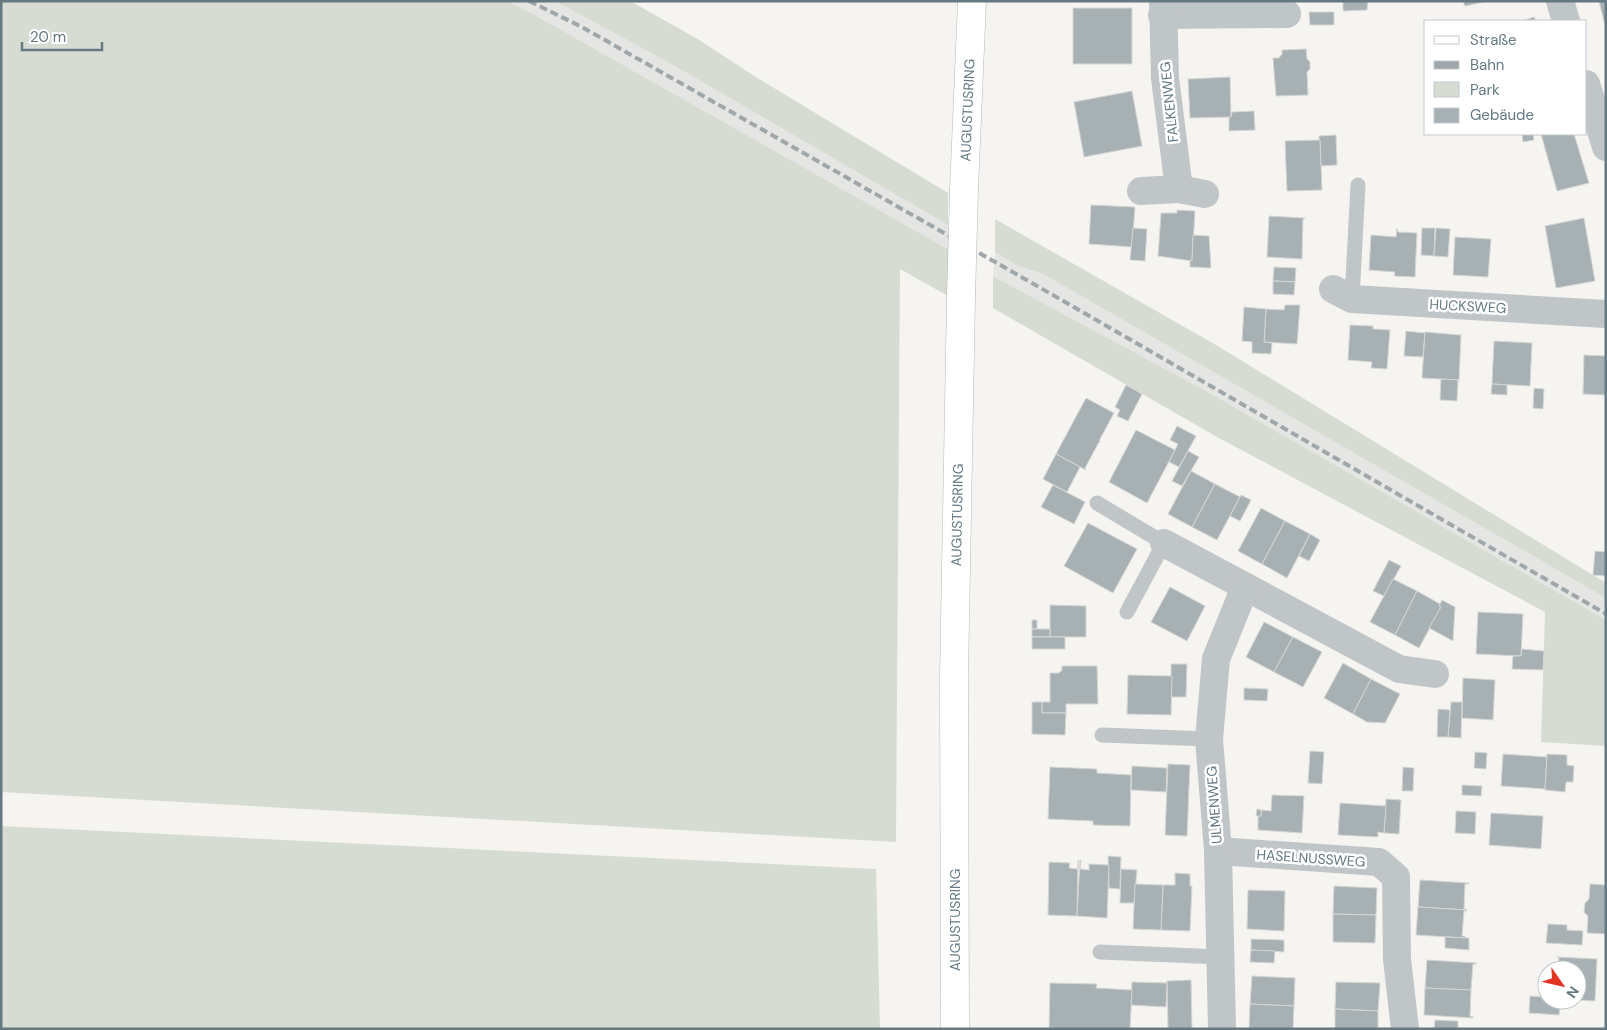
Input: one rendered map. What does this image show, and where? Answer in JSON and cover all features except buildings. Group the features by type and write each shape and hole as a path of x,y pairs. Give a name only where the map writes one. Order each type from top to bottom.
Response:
{"main road":[{"name":"AUGUSTUSRING","path":"955,1029 954,677 961,298 972,1"}],"street":[{"path":"1560,1 1566,20"},
{"name":"FALKENWEG","path":"1141,191 1192,192 1165,78 1163,8 1287,14"},
{"path":"1587,87 1606,147"},
{"name":"HUCKSWEG","path":"1343,294 1606,314"},
{"path":"1164,543 1398,669 1435,674"},
{"name":"ULMENWEG","path":"1222,1029 1218,851 1209,739 1216,659 1245,587"},
{"name":"HASELNUSSWEG","path":"1218,851 1380,862 1396,877 1397,959 1405,1029"}],"lane":[{"path":"1343,294 1358,185"},
{"path":"1097,503 1164,543 1127,612"},
{"path":"1102,736 1209,739"},
{"path":"1100,952 1220,958"}],"shaded area":[{"path":"507,1 555,1 673,65 948,225 948,249 533,14"},
{"path":"995,252 1016,265 1043,274 1606,598 1606,620 1199,387 993,276"}],"green space":[{"path":"1,1 507,1 948,249 948,296 900,269 896,842 1,792"},
{"path":"555,1 630,1 696,38 759,79 948,193 948,225 673,65"},
{"path":"995,219 1216,345 1606,583 1606,598 1043,274 1016,265 995,252"},
{"path":"993,276 1199,387 1606,620 1606,746 1541,742 1545,612 1217,437 993,308"},
{"path":"1,826 876,869 880,1029 1,1029"}],"railway":[{"path":"529,1 582,27 1032,283 1606,614"}]}
